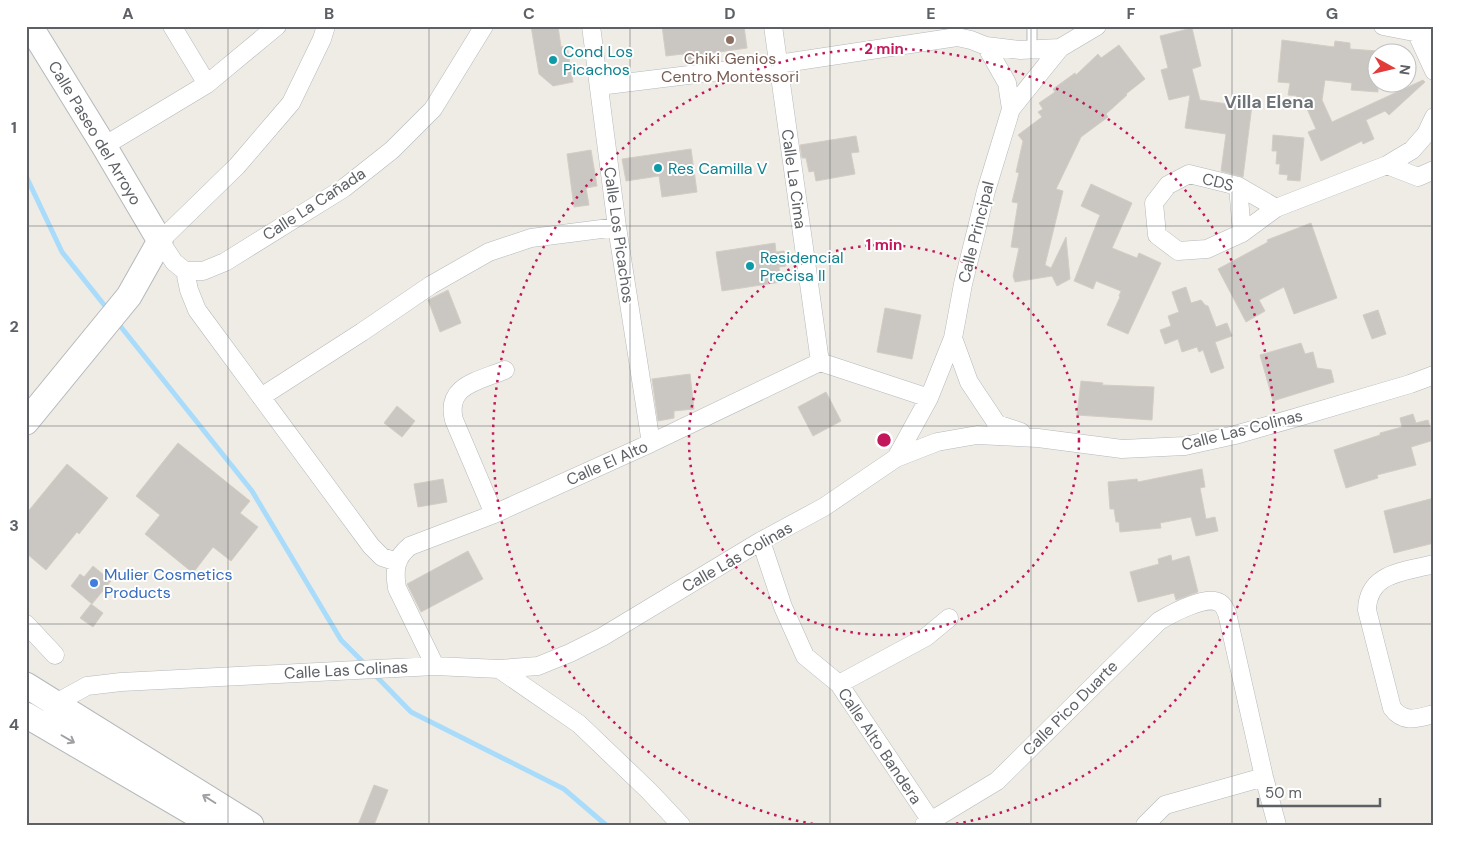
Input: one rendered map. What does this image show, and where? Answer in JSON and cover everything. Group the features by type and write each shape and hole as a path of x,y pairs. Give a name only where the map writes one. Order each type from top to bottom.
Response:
{"main road":[{"name":"Calle Paseo del Arroyo","path":"30,26 160,241"},
{"path":"26,422 129,296 160,241"},
{"path":"26,685 251,825"},
{"path":"36,720 214,825"}],"street":[{"path":"172,26 207,84"},
{"path":"104,146 207,84 277,26"},
{"path":"326,26 322,39 291,102 237,166 160,241 174,262 185,271 189,290 197,310 370,546 382,557 397,562 395,575 397,588 435,666"},
{"name":"Calle La Cañada","path":"185,271 203,271 225,262 344,188 392,150 433,109 484,26"},
{"name":"Calle Los Picachos","path":"591,26 617,227 651,443"},
{"name":"Calle La Cima","path":"773,26 820,362"},
{"name":"Calle Principal","path":"1038,438 997,424 969,382 953,338 962,284 1011,109 1060,48 1098,26"},
{"path":"1382,26 1425,35 1434,71"},
{"path":"599,86 778,64 938,33 971,40 986,46 1020,50 1060,48"},
{"path":"986,46 1008,83 1011,109"},
{"name":"CDS","path":"1276,208 1238,186 1189,174 1168,185 1154,203 1157,235 1178,251 1207,249 1242,233 1276,208 1387,165 1412,150 1426,134 1434,117"},
{"path":"1387,165 1418,177 1434,170"},
{"path":"1238,186 1242,233"},
{"path":"261,397 431,285 489,252 531,238 617,227"},
{"path":"896,458 929,398 953,338"},
{"path":"820,362 929,398"},
{"name":"Calle El Alto","path":"397,562 402,552 410,546 494,514 651,443 820,362"},
{"path":"494,514 451,410 456,393 463,388 505,370"},
{"name":"Calle Las Colinas","path":"56,703 87,686 122,682 435,666 499,669 538,666 570,654 602,637 761,541 824,507 896,458 937,442 977,435 1038,438 1122,449 1185,446 1235,435 1410,384 1434,375"},
{"name":"Calle Alto Bandera","path":"761,541 783,607 806,656 839,684 928,823"},
{"path":"1434,564 1385,577 1377,582 1371,590 1367,610 1392,708 1396,714 1408,720 1434,714"},
{"name":"Calle Pico Duarte","path":"928,823 997,781 1159,621 1177,610 1209,601 1218,601 1227,613 1264,777"},
{"path":"839,684 926,637 949,618"},
{"path":"26,624 54,655"},
{"path":"499,669 579,724 649,791 681,825"},
{"path":"36,720 56,703"},
{"path":"1145,825 1165,805 1264,777 1277,825"}],"lane":[{"path":"1032,26 1032,49"}],"building":[{"name":"Cond Los Picachos","path":"531,26 558,26 561,47 567,46 573,82 553,86 539,74"},
{"path":"662,26 744,26 747,48 698,55 699,62 685,64 683,54 666,56"},
{"path":"1192,28 1201,66 1192,69 1200,100 1252,105 1243,177 1221,171 1226,134 1185,128 1190,95 1169,100 1161,70 1168,68 1160,36"},
{"path":"1282,40 1334,47 1335,41 1350,43 1350,49 1368,50 1368,91 1351,90 1352,83 1325,80 1322,100 1332,122 1397,92 1414,92 1389,115 1385,111 1366,120 1374,139 1363,144 1362,141 1321,161 1308,132 1316,129 1304,102 1296,101 1297,96 1288,95 1290,83 1278,82"},
{"path":"1119,45 1145,79 1126,94 1106,114 1108,117 1081,137 1056,189 1063,191 1045,265 1051,268 1066,237 1070,279 1057,286 1052,276 1015,282 1013,276 1019,248 1011,247 1018,203 1012,202 1019,173 1016,172 1023,141 1018,135 1042,117 1038,112 1043,109 1039,103 1055,92 1053,89 1075,73 1076,75 1098,54 1101,58"},
{"path":"1423,80 1425,82 1418,88 1418,82"},
{"path":"1273,135 1304,138 1300,181 1287,180 1288,175 1279,174 1280,164 1276,164 1277,151 1272,151"},
{"path":"856,136 859,152 851,153 855,174 816,181 814,171 809,172 806,158 802,158 800,145"},
{"name":"Res Camilla V","path":"691,149 697,192 662,197 659,176 626,181 622,159"},
{"path":"591,150 597,186 586,188 589,205 574,207 567,154"},
{"path":"1091,184 1132,203 1112,248 1137,258 1139,253 1161,263 1128,334 1107,325 1121,291 1096,281 1093,289 1074,281 1100,215 1081,206"},
{"path":"1311,223 1337,298 1294,314 1284,287 1259,300 1265,311 1246,322 1218,269 1268,242 1267,240"},
{"name":"Residencial Precisa II","path":"775,243 776,252 784,251 786,266 779,267 781,282 722,291 716,252"},
{"path":"1186,287 1191,303 1201,300 1208,306 1216,327 1227,323 1232,336 1215,342 1224,368 1211,373 1203,350 1199,352 1197,347 1182,352 1178,339 1165,344 1160,330 1171,326 1168,316 1179,312 1172,292"},
{"path":"448,290 461,323 440,332 428,300"},
{"path":"885,308 921,315 912,359 877,352"},
{"path":"1378,310 1386,334 1372,339 1363,315"},
{"path":"1301,343 1305,354 1313,352 1317,368 1331,370 1334,382 1273,401 1260,355"},
{"path":"690,374 694,409 674,411 674,418 658,421 652,379"},
{"path":"1081,381 1103,383 1102,385 1154,387 1152,420 1077,415"},
{"path":"826,392 841,421 813,436 798,407"},
{"path":"397,406 415,421 402,437 384,423"},
{"path":"1413,414 1416,423 1428,420 1434,440 1411,447 1416,465 1377,475 1378,478 1346,488 1334,450 1402,427 1400,418"},
{"path":"178,443 250,501 240,513 258,527 231,561 213,547 193,573 145,534 160,515 136,496"},
{"path":"67,464 108,498 79,534 77,532 46,570 26,553 26,514"},
{"path":"1202,469 1205,487 1200,488 1206,519 1215,517 1218,531 1196,536 1191,517 1160,523 1161,528 1120,532 1119,522 1116,522 1114,509 1110,509 1108,482 1137,479 1138,482"},
{"path":"443,479 447,502 418,507 414,484"},
{"path":"1434,498 1434,543 1394,553 1384,511"},
{"path":"468,551 483,579 421,612 407,584"},
{"path":"1171,555 1172,561 1189,556 1198,592 1176,600 1174,593 1138,602 1130,572 1159,564 1158,559"},
{"path":"93,566 111,581 92,604 71,586 80,574 84,577"},
{"path":"91,604 103,613 93,627 80,618"},
{"path":"374,785 388,790 374,825 358,825"}],"waterway":[{"path":"26,176 62,252 109,311"},
{"path":"117,322 252,491 341,640 367,666"},
{"path":"374,674 411,712 564,789 606,825"}],"place":[{"name":"Chiki Genios Centro Montessori","path":"730,40"},
{"name":"Cond Los Picachos","path":"553,60"},
{"name":"Res Camilla V","path":"658,168"},
{"name":"Residencial Precisa II","path":"750,266"},
{"name":"Mulier Cosmetics Products","path":"94,583"}],"district":[{"name":"Villa Elena","path":"1269,102"}]}
